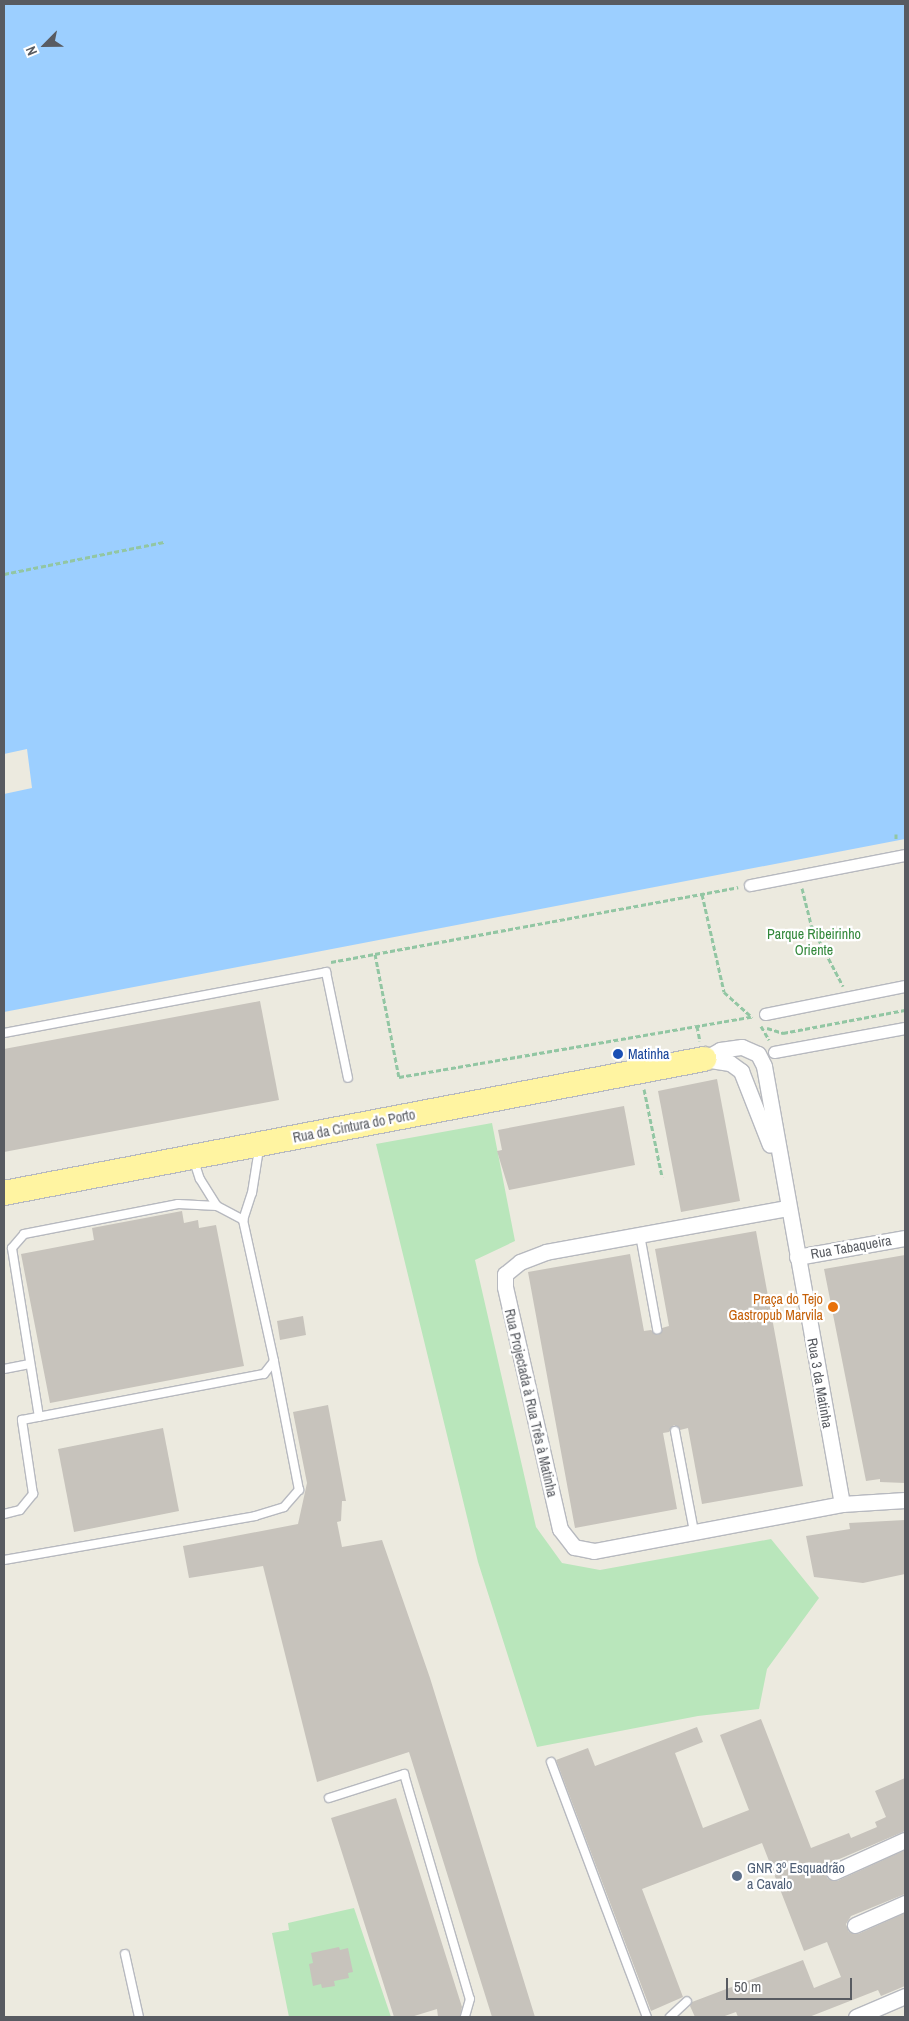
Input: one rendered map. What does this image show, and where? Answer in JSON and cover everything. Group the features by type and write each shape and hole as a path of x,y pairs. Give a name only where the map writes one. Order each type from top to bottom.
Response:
{"main road":[{"name":"Rua da Cintura do Porto","path":"4,1193 704,1059"}],"street":[{"path":"750,885 905,855"},
{"path":"765,1014 905,986"},
{"path":"774,1052 905,1028"},
{"name":"Rua 3 da Matinha","path":"704,1059 734,1047 748,1048 758,1054 766,1074 781,1175 842,1504"},
{"name":"Rua 3 da Matinha","path":"704,1059 730,1063 742,1071 781,1175"},
{"name":"Rua Projectada à Rua Três à Matinha","path":"787,1208 526,1258 509,1270 505,1287 564,1536 574,1547 594,1551 842,1504 905,1500"},
{"name":"Rua Tabaqueira","path":"797,1257 905,1238"},
{"path":"834,1872 905,1840"},
{"path":"854,1925 905,1903"},
{"path":"856,2017 905,1996"}],"lane":[{"path":"4,1033 326,972 348,1078"},
{"path":"4,1560 255,1516 284,1506 299,1490 274,1361 243,1220 252,1193 259,1144"},
{"path":"193,1157 200,1179 218,1206"},
{"path":"12,1248 24,1234 178,1204 218,1206 243,1220"},
{"path":"640,1235 657,1329"},
{"path":"4,1242 12,1248 39,1417"},
{"path":"4,1514 20,1510 33,1494 22,1420 264,1374 274,1361"},
{"path":"4,1369 30,1364"},
{"path":"675,1431 694,1532"},
{"path":"551,1762 647,2017"},
{"path":"329,1798 404,1774 470,1999 465,2017"},
{"path":"125,1954 139,2017"},
{"path":"670,2017 687,2001"}],"path":[{"path":"4,574 164,542"},
{"path":"896,834 896,841"},
{"path":"799,876 811,925 849,997 862,1036"},
{"path":"702,894 724,992 751,1017 399,1077 375,954 750,885"},
{"path":"783,1033 905,1010"},
{"path":"765,1014 761,1017 761,1029 774,1052"},
{"path":"640,1072 662,1177"}],"green space":[{"path":"492,1123 515,1241 475,1260 536,1527 562,1563 600,1570 771,1539 819,1598 767,1669 759,1709 698,1716 537,1747 478,1562 376,1144"},
{"path":"354,1908 391,2017 289,2017 272,1933 289,1930 288,1923"}],"water":[{"path":"4,4 905,4 905,839 4,1012 4,794 32,788 27,749 4,754"}],"building":[{"path":"260,1001 279,1100 4,1152 4,1049"},
{"path":"717,1079 740,1201 681,1212 658,1091"},
{"path":"624,1106 635,1165 509,1190 497,1151 502,1150 498,1130"},
{"path":"182,1211 184,1223 198,1220 199,1228 216,1225 244,1366 50,1403 21,1254 94,1240 92,1228"},
{"path":"756,1231 803,1486 702,1504 688,1428 680,1430 674,1425 669,1432 663,1433 677,1509 575,1528 528,1272 630,1254 644,1331 651,1330 658,1335 662,1328 669,1326 655,1249"},
{"path":"905,1255 905,1483 880,1482 880,1479 866,1481 824,1269"},
{"path":"303,1316 306,1335 280,1340 277,1321"},
{"path":"328,1405 346,1501 342,1501 341,1521 337,1522 342,1547 382,1540 430,1678 535,2017 492,2017 409,1752 317,1782 263,1566 189,1578 183,1546 298,1524 307,1483 293,1412"},
{"path":"163,1428 179,1511 74,1532 58,1449"},
{"path":"905,1520 905,1574 863,1583 814,1577 806,1536 850,1529 849,1523"},
{"path":"761,1719 811,1848 849,1833 851,1838 877,1827 875,1822 886,1817 875,1791 905,1778 905,1831 830,1863 825,1872 828,1879 837,1881 905,1850 905,1894 851,1916 846,1924 849,1932 858,1934 905,1913 905,1986 881,1996 878,1990 809,2017 738,2017 736,2012 722,2017 695,2017 690,2006 692,2002 803,1960 814,1988 841,1977 827,1942 804,1951 762,1843 642,1889 683,1997 651,2011 556,1760 588,1748 595,1766 697,1727 703,1742 675,1753 703,1828 749,1810 720,1735"},
{"path":"396,1798 462,2007 460,2017 438,2017 437,2009 411,2017 394,2017 331,1818"},
{"path":"339,1947 340,1950 348,1948 353,1972 348,1973 349,1978 334,1981 335,1986 322,1988 321,1984 313,1986 309,1964 313,1963 311,1953"}],"place":[{"name":"Matinha","path":"618,1054"},
{"name":"Praça do Tejo Gastropub Marvila","path":"833,1307"},
{"name":"GNR 3º Esquadrão a Cavalo","path":"737,1876"}],"park label":[{"name":"Parque Ribeirinho Oriente","path":"814,942"}]}
